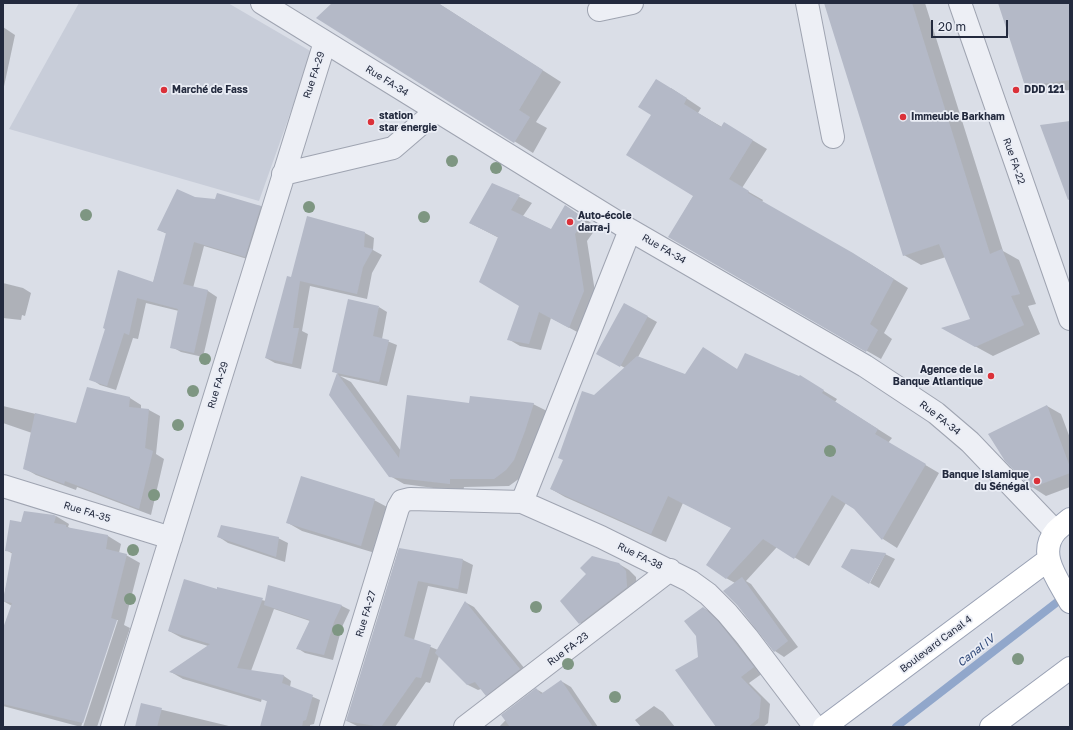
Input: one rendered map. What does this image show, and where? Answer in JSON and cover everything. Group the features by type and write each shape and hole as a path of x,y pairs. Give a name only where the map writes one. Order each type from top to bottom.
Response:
{"main road":[{"path":"1063,525 1048,545 1048,560 1070,602"},
{"name":"Boulevard Canal 4","path":"824,727 1048,560"},
{"path":"991,727 1070,668"}],"street":[{"name":"Rue FA-34","path":"262,3 300,28 630,230 872,370 936,413 970,442 998,471 1063,525"},
{"path":"293,3 300,28"},
{"path":"599,10 632,3"},
{"path":"807,3 833,137"},
{"name":"Rue FA-22","path":"960,3 1070,319"},
{"name":"Rue FA-29","path":"112,727 325,42"},
{"path":"283,174 393,148 436,111"},
{"path":"522,502 630,230"},
{"name":"Rue FA-35","path":"3,486 171,538"},
{"name":"Rue FA-38","path":"402,501 410,499 522,502 670,570 690,581 708,594 727,613 748,637 816,727"},
{"name":"Rue FA-27","path":"331,727 396,516 402,501"},
{"name":"Rue FA-23","path":"465,727 670,570"}],"shaded area":[{"name":"Marché de Fass","path":"79,3 228,3 312,52 259,201 9,129"}],"building":[{"path":"332,3 438,3 543,70 519,110 530,117 514,143 316,18"},
{"name":"Immeuble Barkham","path":"824,3 912,3 990,254 1002,249 1020,294 1011,296 1024,325 975,347 941,328 970,319 939,244 903,256"},
{"path":"998,3 1070,3 1070,80 1025,86"},
{"path":"656,79 687,98 684,104 721,127 724,122 753,140 729,179 749,191 748,193 853,253 894,279 870,324 878,330 866,352 668,237 693,196 626,155 651,115 638,107"},
{"path":"1070,121 1070,199 1068,200 1040,125"},
{"path":"492,183 520,195 511,210 551,229 565,205 586,220 575,234 584,291 569,328 539,312 529,344 507,340 519,306 479,282 498,237 469,223"},
{"path":"177,189 195,197 215,199 217,193 261,206 245,257 194,242 183,284 208,290 194,353 170,348 178,309 137,298 129,335 124,333 107,386 89,380 105,329 103,328 118,270 153,282 166,233 157,230"},
{"path":"307,216 365,232 364,247 373,249 363,267 357,294 300,281 293,328 299,328 292,364 265,358 287,276 291,277"},
{"path":"348,299 379,306 373,336 389,340 379,382 332,372"},
{"path":"624,303 648,316 620,367 596,354"},
{"path":"703,347 737,369 745,353 799,376 800,375 824,390 822,393 878,429 875,434 926,464 882,540 854,509 832,495 794,559 763,539 726,579 706,565 731,528 668,496 651,534 550,489 563,460 558,458 582,391 594,395 637,356 685,374"},
{"path":"337,373 399,458 407,395 469,403 470,396 534,403 514,460 506,470 494,479 450,479 450,484 389,477 329,395"},
{"path":"87,387 130,397 129,407 149,409 145,448 153,451 139,509 65,481 64,484 23,469 35,413 76,423"},
{"path":"1047,405 1070,467 1070,473 1031,488 1005,461 988,434"},
{"path":"301,476 375,499 361,546 286,523"},
{"path":"24,511 54,515 56,516 54,523 66,525 66,527 108,535 106,549 127,554 111,618 117,620 83,723 3,704 3,628 12,603 3,601 12,552 5,551 10,520 21,522"},
{"path":"221,525 279,537 276,557 217,537"},
{"path":"399,548 463,559 458,589 418,581 404,636 431,645 421,678 416,677 381,727 346,721"},
{"path":"851,549 886,553 869,584 841,567"},
{"path":"592,556 619,563 626,571 627,587 579,624 560,601 586,574 580,568"},
{"path":"742,577 788,641 774,652 737,605 723,591"},
{"path":"184,579 217,589 217,587 263,598 237,668 284,675 282,683 313,695 306,720 303,721 302,727 260,727 267,701 169,672 210,644 168,631"},
{"path":"268,585 342,605 334,622 324,655 296,649 310,620 264,605"},
{"path":"465,601 520,669 486,696 475,682 467,685 435,653"},
{"path":"703,607 718,621 754,667 741,677 761,698 759,718 748,727 716,727 675,670 698,657 696,636 684,621"},
{"path":"561,680 593,727 510,727 501,715 536,688 541,694"},
{"path":"141,703 162,708 157,727 135,727"}],"waterway":[{"name":"Canal IV","path":"896,727 1065,596"}],"place":[{"name":"Marché de Fass","path":"164,90"},
{"name":"DDD 121","path":"1016,90"},
{"name":"Immeuble Barkham","path":"903,117"},
{"name":"station star energie","path":"371,122"},
{"name":"Auto-école darra-j","path":"570,222"},
{"name":"Agence de la Banque Atlantique","path":"991,376"},
{"name":"Banque Islamique du Sénégal","path":"1037,481"}]}
